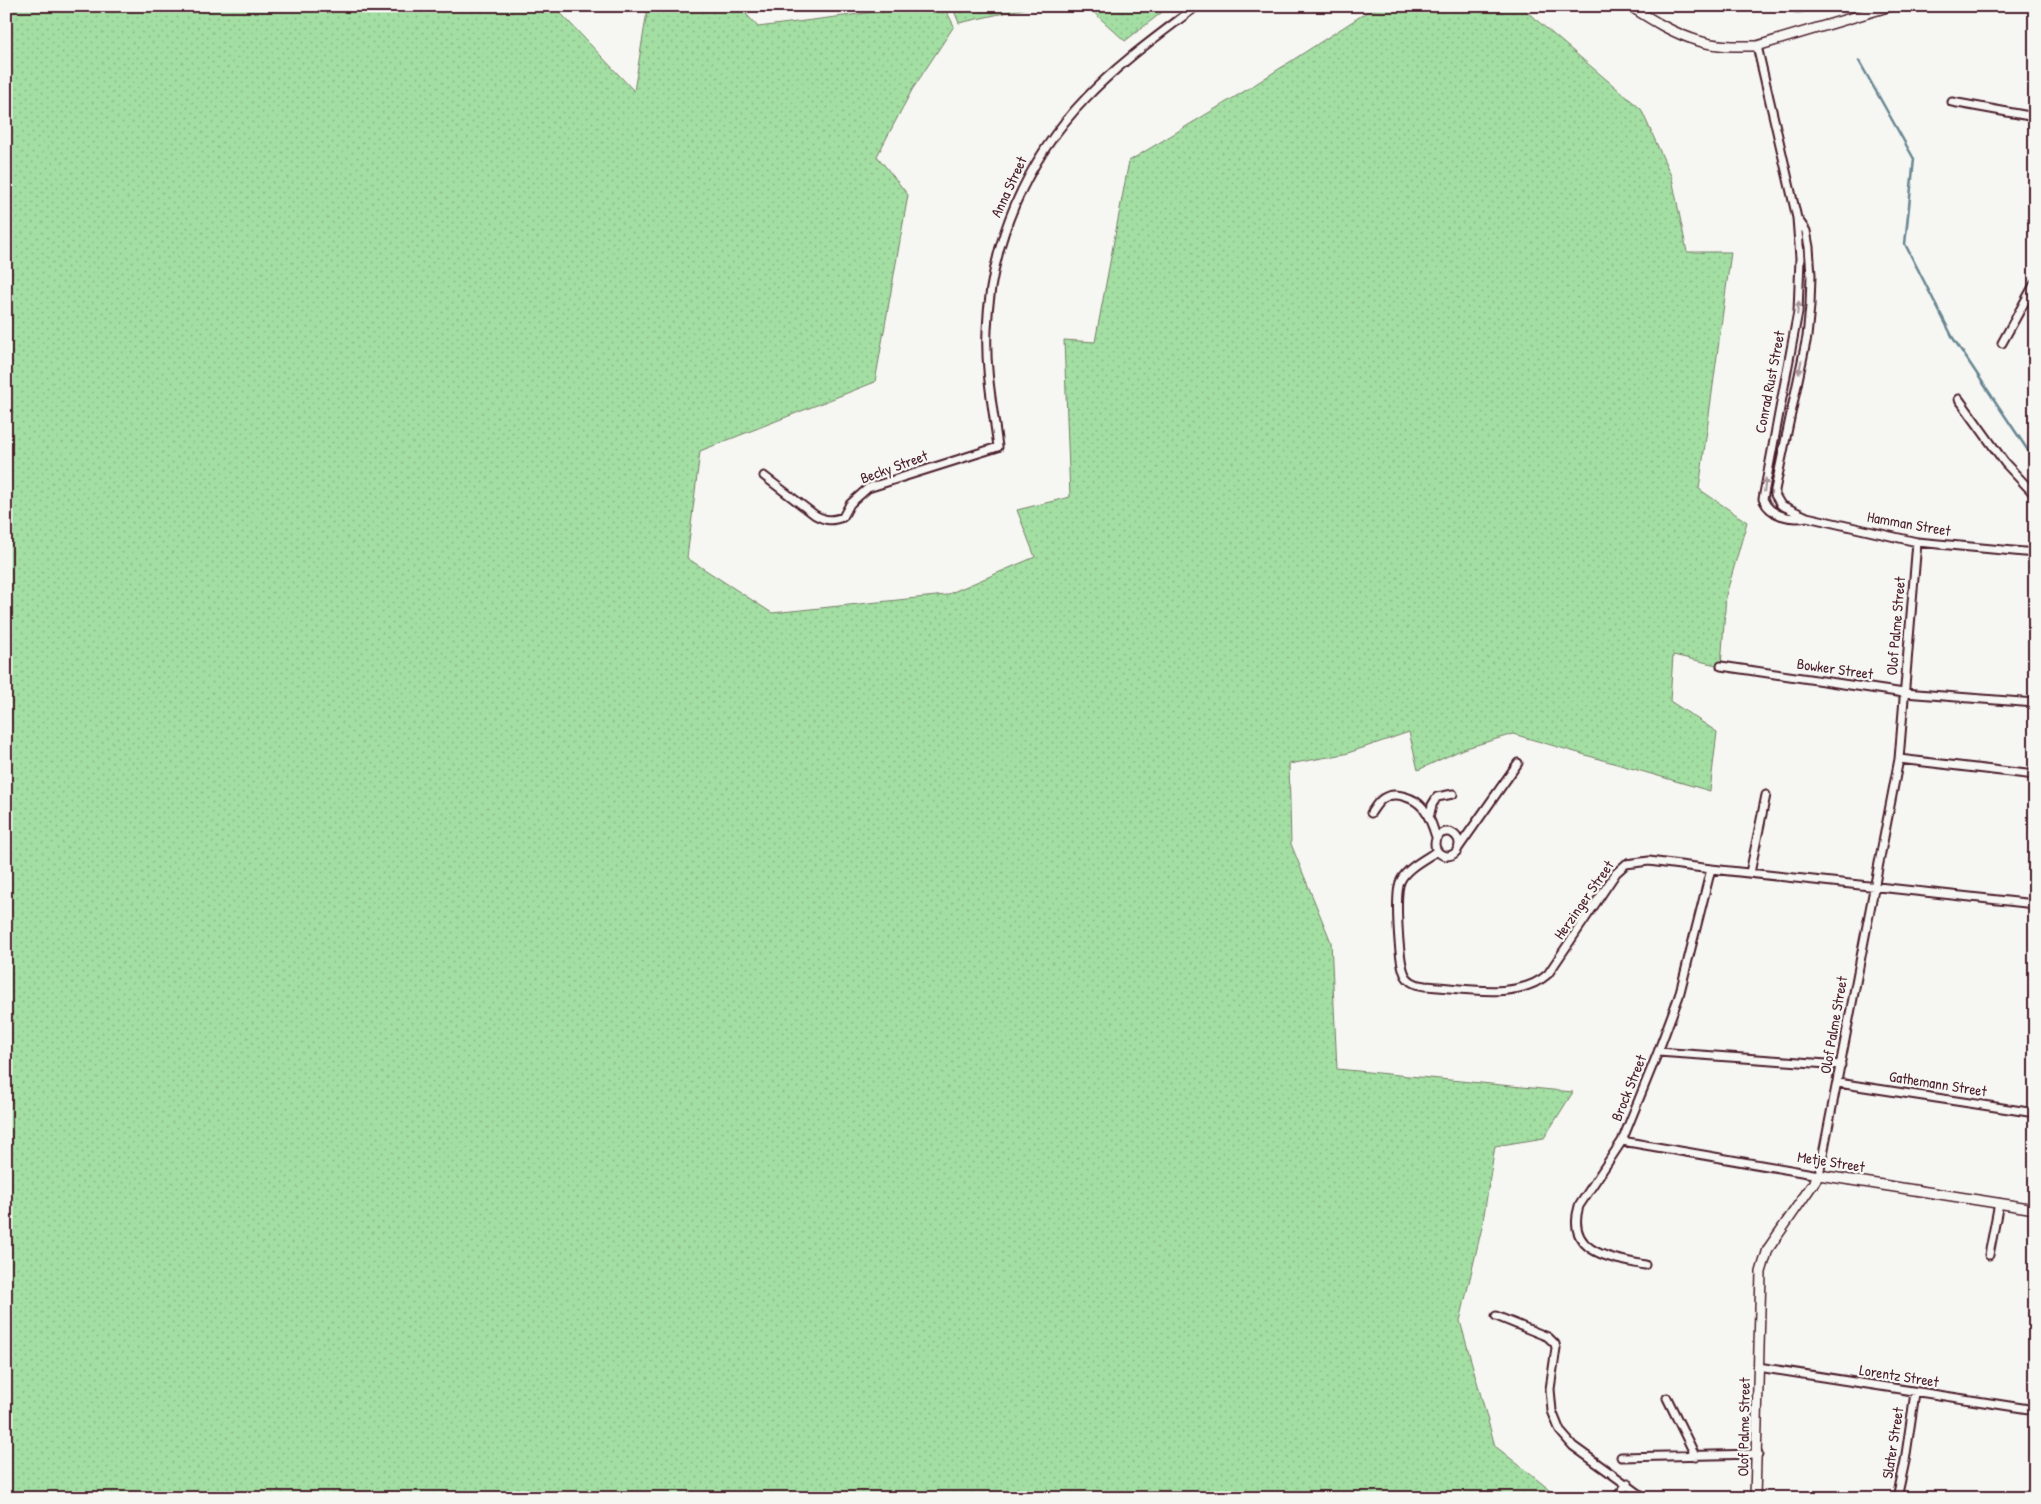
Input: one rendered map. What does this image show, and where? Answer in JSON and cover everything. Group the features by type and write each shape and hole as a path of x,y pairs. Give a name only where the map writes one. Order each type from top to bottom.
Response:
{"street":[{"name":"Anna Street","path":"998,447 987,358 987,330 996,262 1002,236 1015,202 1039,158 1060,127 1085,98 1113,72 1197,6"},
{"path":"1630,6 1661,26 1700,42 1736,46 1757,46 1891,6"},
{"name":"Conrad Rust Street","path":"1757,46 1796,218 1800,258 1798,312 1763,499 1770,511 1776,514 1800,518 1807,517"},
{"path":"1952,102 2035,117"},
{"name":"Conrad Rust Street","path":"1781,505 1775,495 1775,490 1807,337 1812,275 1806,231 1796,218"},
{"path":"2002,342 2035,283"},
{"path":"1959,399 2005,463 2035,495"},
{"name":"Becky Street","path":"764,476 815,515 823,519 832,520 843,517 850,504 868,488 998,447"},
{"name":"Hamman Street","path":"1781,505 1807,517 1917,542 2035,553"},
{"name":"Olof Palme Street","path":"1756,1498 1758,1454 1758,1303 1761,1272 1768,1249 1819,1175 1899,759 1917,542"},
{"name":"Bowker Street","path":"1721,666 1904,693 2035,703"},
{"path":"1899,759 2035,775"},
{"path":"1371,813 1378,802 1385,796 1394,795 1414,800 1423,808 1429,818 1436,837 1434,844 1436,851 1446,856 1452,855 1518,763"},
{"path":"1429,818 1432,805 1437,797 1453,794"},
{"path":"1750,873 1766,795"},
{"path":"1436,837 1443,832 1451,833 1458,838 1459,847"},
{"name":"Herzinger Street","path":"1436,851 1406,873 1401,879 1397,892 1398,930 1404,972 1413,983 1425,986 1511,991 1532,985 1548,974 1616,873 1626,864 1649,861 1711,870 2035,904"},
{"name":"Brock Street","path":"1645,1265 1599,1254 1585,1243 1576,1228 1576,1218 1579,1206 1622,1141 1658,1052 1679,996 1711,870"},
{"path":"1658,1052 1841,1065"},
{"name":"Gathemann Street","path":"1838,1083 2035,1113"},
{"name":"Metje Street","path":"1622,1141 1819,1175 2035,1209"},
{"path":"1989,1256 1999,1203"},
{"path":"1496,1316 1548,1337 1555,1344 1556,1352 1550,1389 1552,1411 1560,1431 1573,1446 1646,1498"},
{"name":"Lorentz Street","path":"1758,1367 1915,1393 2035,1410"},
{"name":"Slater Street","path":"1898,1498 1915,1393"},
{"path":"1667,1398 1696,1457"},
{"path":"1621,1457 1696,1457 1758,1454"},
{"path":"1616,1498 1628,1484"}],"green space":[{"path":"6,6 554,6 634,91 648,6 739,6 758,27 921,6 944,6 954,26 912,90 877,156 908,195 875,382 700,451 687,558 772,613 946,595 1035,557 1017,510 1070,497 1064,340 1095,342 1129,161 1248,89 1367,12 1385,6 1520,6 1641,109 1672,178 1687,252 1731,252 1699,489 1747,522 1726,595 1721,666 1673,655 1670,701 1717,732 1710,791 1513,734 1463,749 1418,770 1409,732 1345,754 1289,764 1291,844 1331,942 1337,1069 1573,1092 1544,1138 1495,1146 1482,1227 1460,1321 1495,1446 1560,1498 6,1498"},
{"path":"952,6 1170,6 1125,41 1090,9 1073,12 1031,7 959,23"},
{"path":"1780,6 1815,6 1801,13 1794,13"}],"waterway":[{"path":"1859,61 1914,159 1905,244 1953,338 2035,461"}]}
